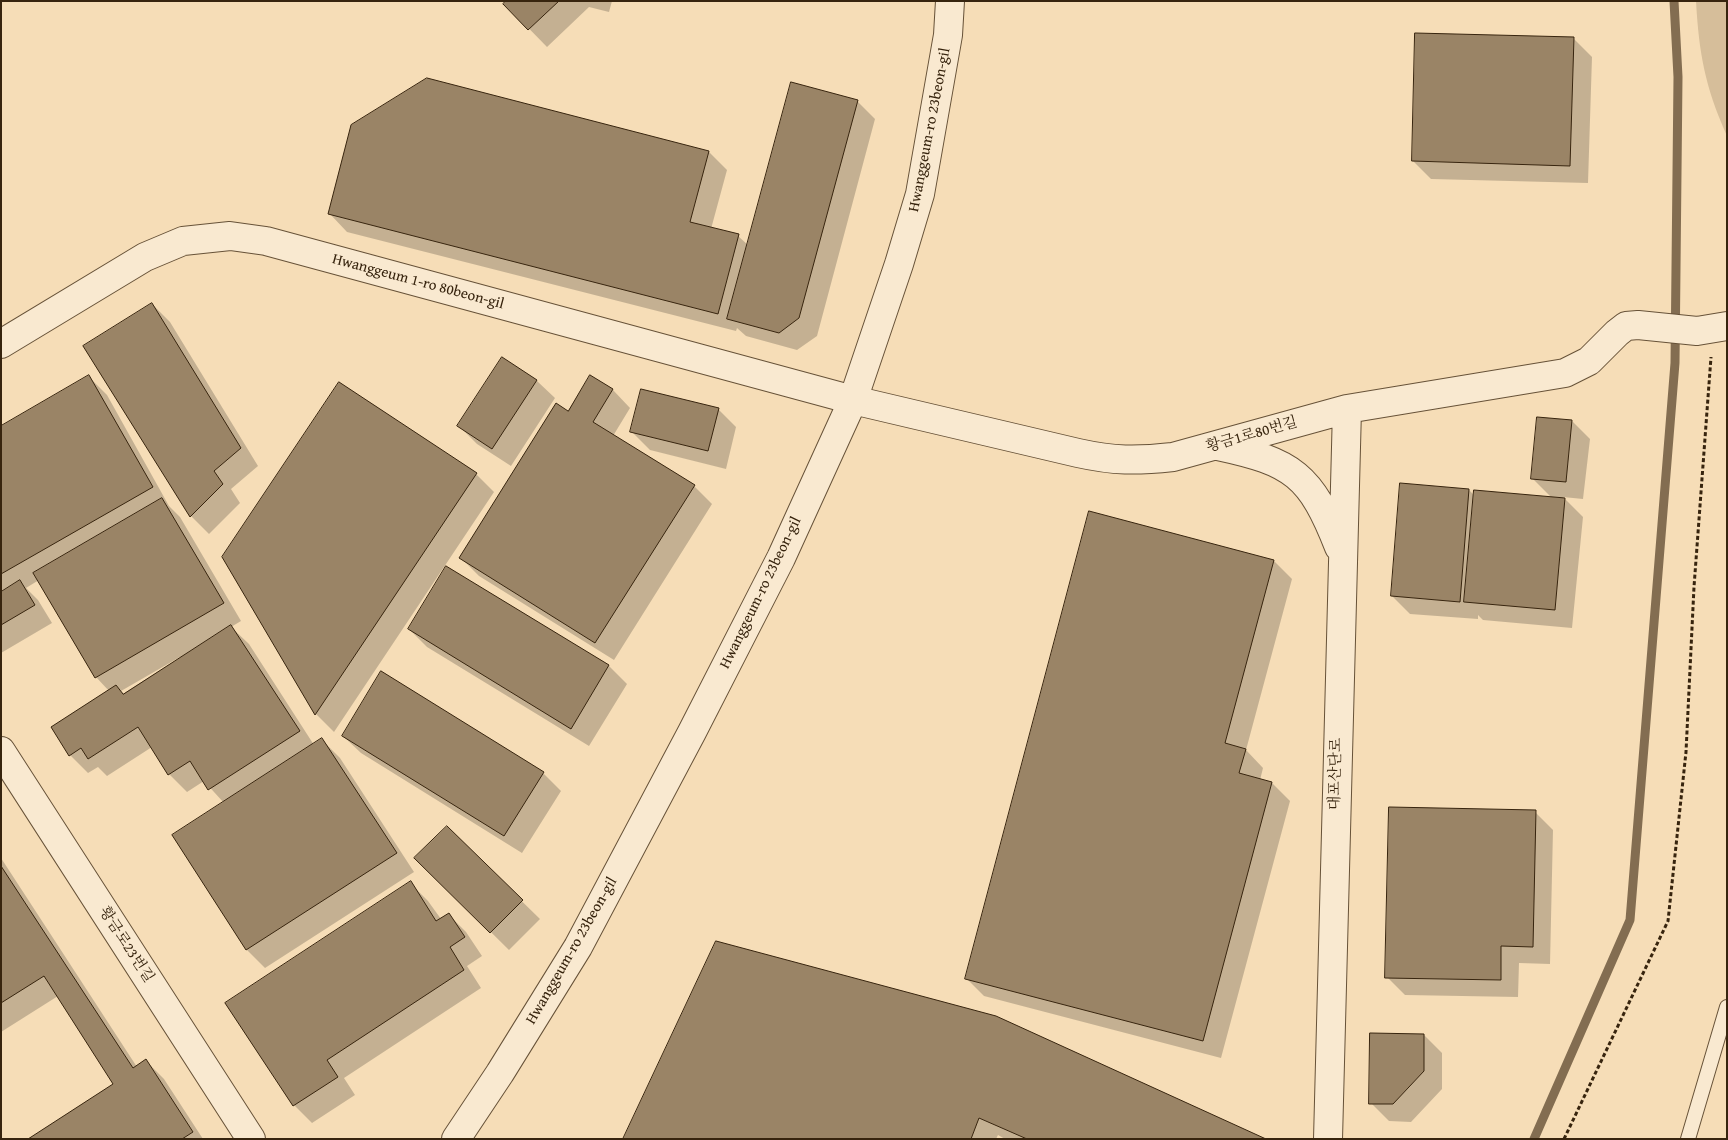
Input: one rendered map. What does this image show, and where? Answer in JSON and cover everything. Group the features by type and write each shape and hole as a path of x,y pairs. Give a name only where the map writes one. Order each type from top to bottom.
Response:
{"street":[{"name":"Hwanggeum-ro 23beon-gil","path":"456,1139 500,1073 578,947 692,732 781,558 852,400 899,264 920,194 948,35 950,1"},
{"name":"Hwanggeum 1-ro 80beon-gil","path":"1,344 145,257 183,241 230,236 266,241 852,400"},
{"name":"황금1로80번길","path":"852,400 1114,461 1173,457 1347,409 1565,373 1589,361 1616,333 1626,326 1713,328"},
{"name":"대포산단로","path":"1328,1139 1347,409"},
{"path":"1214,446 1259,455 1294,473 1316,497 1328,518 1343,556"},
{"name":"황금로23번길","path":"1,751 252,1139"}],"lane":[{"path":"1688,1139 1727,1007"}],"path":[{"path":"1564,1139 1668,921 1686,752 1694,587 1713,328"}],"shaded area":[{"path":"1696,1 1727,1 1727,136 1713,102 1704,70"}],"building":[{"path":"506,1 559,1 528,30 503,4"},
{"path":"1415,33 1574,37 1570,166 1412,161"},
{"path":"427,78 709,151 690,222 739,234 718,314 328,214 351,125"},
{"path":"791,82 858,100 799,318 779,333 727,319"},
{"path":"152,303 241,448 214,471 223,484 190,517 83,346"},
{"path":"502,357 537,380 492,449 457,426"},
{"path":"89,375 153,487 1,574 1,426"},
{"path":"590,375 613,389 593,422 695,485 595,643 459,558 556,403 568,411"},
{"path":"339,382 477,473 315,715 222,557"},
{"path":"641,389 719,408 708,451 630,432"},
{"path":"1537,417 1572,420 1566,482 1531,479"},
{"path":"1400,483 1469,489 1460,602 1391,596"},
{"path":"1474,490 1565,498 1555,610 1464,602"},
{"path":"162,498 224,603 95,678 33,573"},
{"path":"1089,511 1274,560 1225,743 1246,749 1239,773 1272,782 1203,1041 965,979"},
{"path":"446,566 609,665 571,729 408,629"},
{"path":"20,580 35,605 1,625 1,592"},
{"path":"231,625 300,731 208,790 190,761 168,775 138,727 88,759 81,748 69,756 51,727 116,685 123,694"},
{"path":"381,671 544,772 504,836 342,736"},
{"path":"322,738 397,853 246,950 172,835"},
{"path":"1389,807 1536,810 1533,947 1501,946 1501,980 1385,978"},
{"path":"447,826 523,900 490,933 414,858"},
{"path":"1,866 133,1068 146,1059 193,1132 182,1139 28,1139 113,1084 44,976 1,1003"},
{"path":"411,881 436,921 449,913 465,937 450,947 464,970 327,1060 338,1077 293,1106 225,1003"},
{"path":"716,941 996,1016 1266,1139 1027,1139 979,1118 971,1139 623,1139"},
{"path":"1370,1033 1424,1034 1424,1071 1393,1104 1369,1104"}],"waterway":[{"path":"1534,1139 1630,920 1675,363 1678,77 1674,1"}]}
